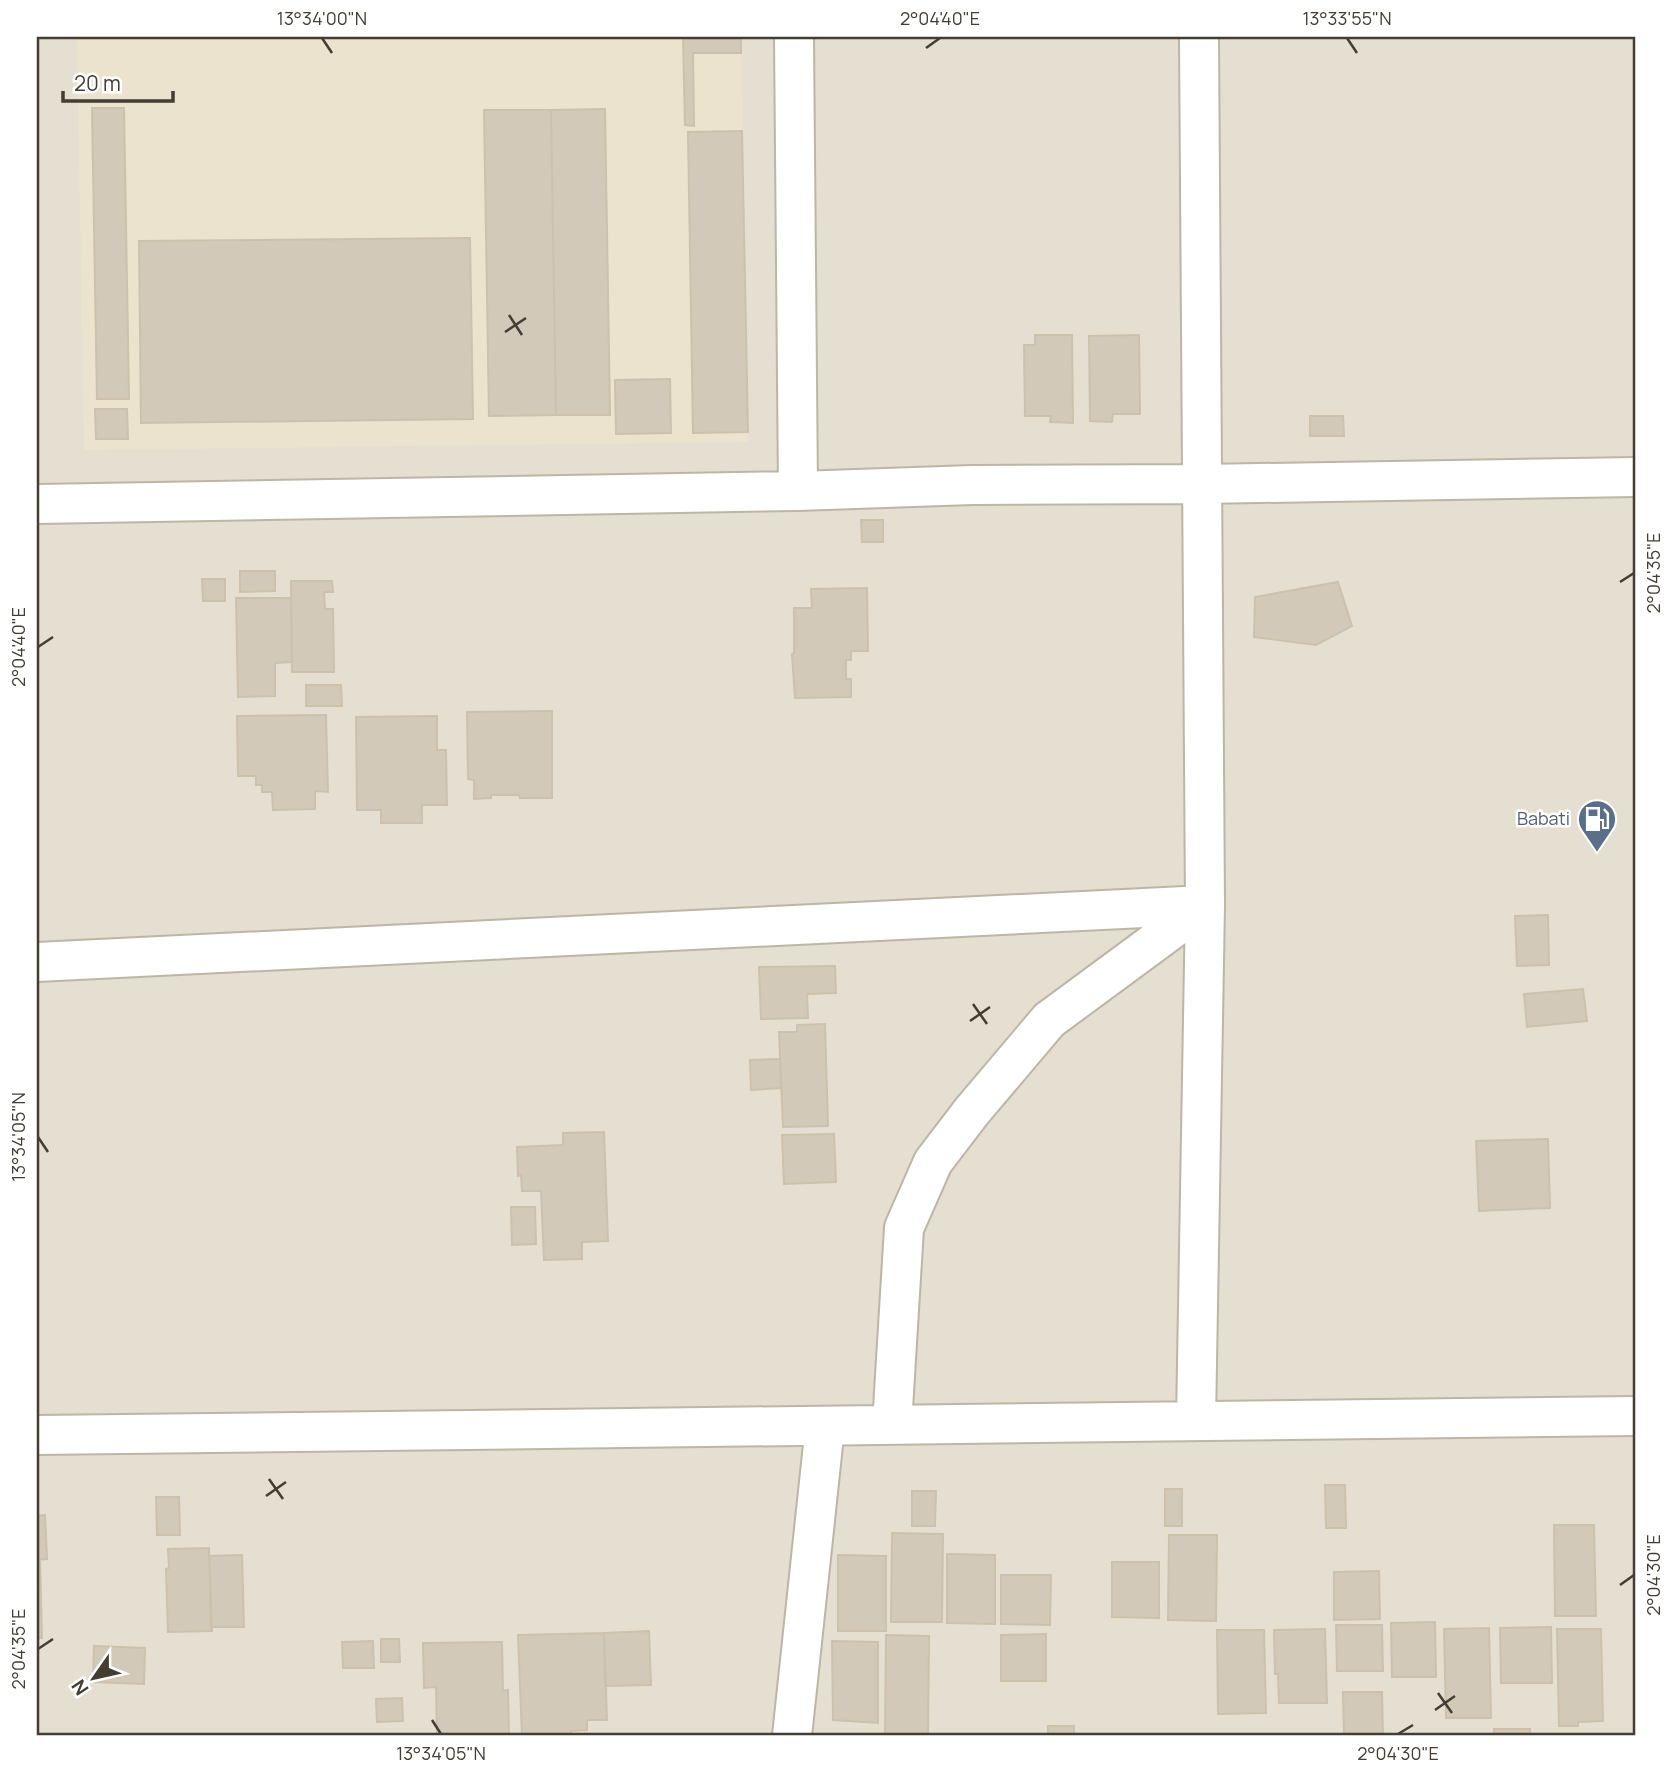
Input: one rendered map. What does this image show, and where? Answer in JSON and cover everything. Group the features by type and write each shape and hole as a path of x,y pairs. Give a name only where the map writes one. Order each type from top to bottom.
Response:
{"street":[{"path":"794,37 798,491"},
{"path":"1196,1421 1205,905 1199,37"},
{"path":"37,504 798,491 972,485 1636,477"},
{"path":"37,962 1205,905"},
{"path":"892,1425 904,1228 933,1162 1049,1020 1205,905"},
{"path":"37,1435 1636,1416"},
{"path":"792,1736 825,1426"}],"shaded area":[{"path":"37,37 1636,37 1636,1736 37,1736"},
{"path":"77,37 741,37 748,442 84,450"}],"building":[{"path":"683,37 741,37 741,53 693,53 694,126 685,125"},
{"path":"92,108 124,108 129,399 97,399"},
{"path":"605,109 610,415 556,415 551,110"},
{"path":"484,110 551,110 556,415 489,416"},
{"path":"742,131 748,432 693,433 688,132"},
{"path":"470,238 473,419 141,423 139,241"},
{"path":"1035,335 1072,335 1073,423 1050,422 1051,416 1025,416 1024,345 1035,345"},
{"path":"1139,335 1140,414 1113,414 1112,422 1090,421 1089,336"},
{"path":"670,379 671,433 616,434 615,380"},
{"path":"95,409 127,409 128,439 96,439"},
{"path":"1310,416 1343,416 1344,436 1310,436"},
{"path":"861,520 883,520 883,542 862,542"},
{"path":"240,571 275,571 275,591 240,592"},
{"path":"202,579 225,579 225,601 203,601"},
{"path":"291,581 332,581 333,592 324,592 325,609 333,609 334,672 292,672"},
{"path":"1338,582 1352,626 1316,645 1254,637 1255,597"},
{"path":"867,588 868,651 851,651 851,660 846,660 846,679 851,679 851,697 795,698 792,654 794,608 812,608 811,589"},
{"path":"236,598 291,598 292,662 275,663 275,696 238,697"},
{"path":"306,685 341,685 342,706 306,706"},
{"path":"552,711 552,798 491,795 491,798 474,799 474,780 468,779 467,712"},
{"path":"326,715 328,792 315,791 315,809 273,810 272,792 262,792 262,785 256,785 256,776 238,776 237,716"},
{"path":"437,716 437,750 446,750 447,805 422,805 422,823 381,823 381,810 357,810 356,717"},
{"path":"1548,915 1549,965 1517,966 1515,916"},
{"path":"835,966 836,993 807,994 808,1018 761,1019 759,967"},
{"path":"1583,989 1587,1021 1527,1027 1524,994"},
{"path":"825,1024 828,1126 783,1127 779,1032 797,1032 797,1025"},
{"path":"780,1059 781,1088 751,1090 750,1060"},
{"path":"604,1132 608,1241 582,1242 582,1259 544,1260 541,1191 522,1191 521,1175 518,1176 517,1147 563,1145 563,1133"},
{"path":"834,1134 836,1182 784,1184 782,1135"},
{"path":"1548,1139 1550,1208 1479,1211 1476,1141"},
{"path":"511,1207 535,1207 536,1244 512,1245"},
{"path":"1325,1485 1345,1485 1346,1528 1326,1528"},
{"path":"1165,1489 1182,1489 1182,1526 1165,1526"},
{"path":"912,1491 936,1491 935,1526 912,1526"},
{"path":"156,1497 179,1497 180,1535 157,1535"},
{"path":"45,1515 47,1559 37,1560 37,1516"},
{"path":"1554,1525 1594,1525 1596,1616 1555,1616"},
{"path":"892,1533 943,1534 942,1622 891,1622"},
{"path":"1169,1535 1217,1535 1216,1621 1168,1620"},
{"path":"209,1548 212,1631 168,1632 168,1549"},
{"path":"947,1554 995,1555 995,1624 947,1623"},
{"path":"242,1555 244,1627 211,1627 209,1556"},
{"path":"838,1555 886,1556 886,1631 838,1631"},
{"path":"40,1559 42,1638 37,1638 37,1560"},
{"path":"1112,1562 1159,1562 1159,1618 1112,1617"},
{"path":"1379,1571 1380,1619 1334,1620 1334,1572"},
{"path":"1001,1575 1051,1575 1050,1625 1001,1624"},
{"path":"1435,1622 1436,1677 1392,1677 1391,1623"},
{"path":"1336,1625 1382,1625 1383,1671 1337,1671"},
{"path":"1551,1627 1552,1683 1501,1683 1500,1628"},
{"path":"1489,1628 1491,1718 1446,1718 1444,1629"},
{"path":"1325,1629 1327,1703 1279,1703 1274,1630"},
{"path":"1557,1629 1601,1629 1603,1721 1578,1722 1578,1726 1559,1726"},
{"path":"1217,1630 1264,1630 1266,1713 1218,1714"},
{"path":"649,1631 651,1685 605,1686 604,1633"},
{"path":"604,1633 607,1720 587,1720 587,1730 571,1731 571,1736 522,1736 518,1635"},
{"path":"1046,1634 1046,1681 1001,1681 1001,1635"},
{"path":"886,1635 929,1636 928,1736 885,1736"},
{"path":"381,1639 399,1639 400,1662 381,1662"},
{"path":"373,1641 374,1668 343,1668 342,1642"},
{"path":"832,1641 878,1642 878,1723 833,1720"},
{"path":"502,1642 503,1691 508,1690 509,1736 437,1736 436,1687 424,1688 423,1643"},
{"path":"94,1646 145,1648 144,1684 93,1682"},
{"path":"1343,1692 1382,1692 1383,1736 1344,1736"},
{"path":"402,1698 403,1721 377,1722 376,1699"},
{"path":"1048,1726 1074,1726 1074,1736 1048,1736"},
{"path":"1494,1729 1530,1729 1530,1736 1494,1736"}],"place":[{"name":"Babati","path":"1597,853"}]}
